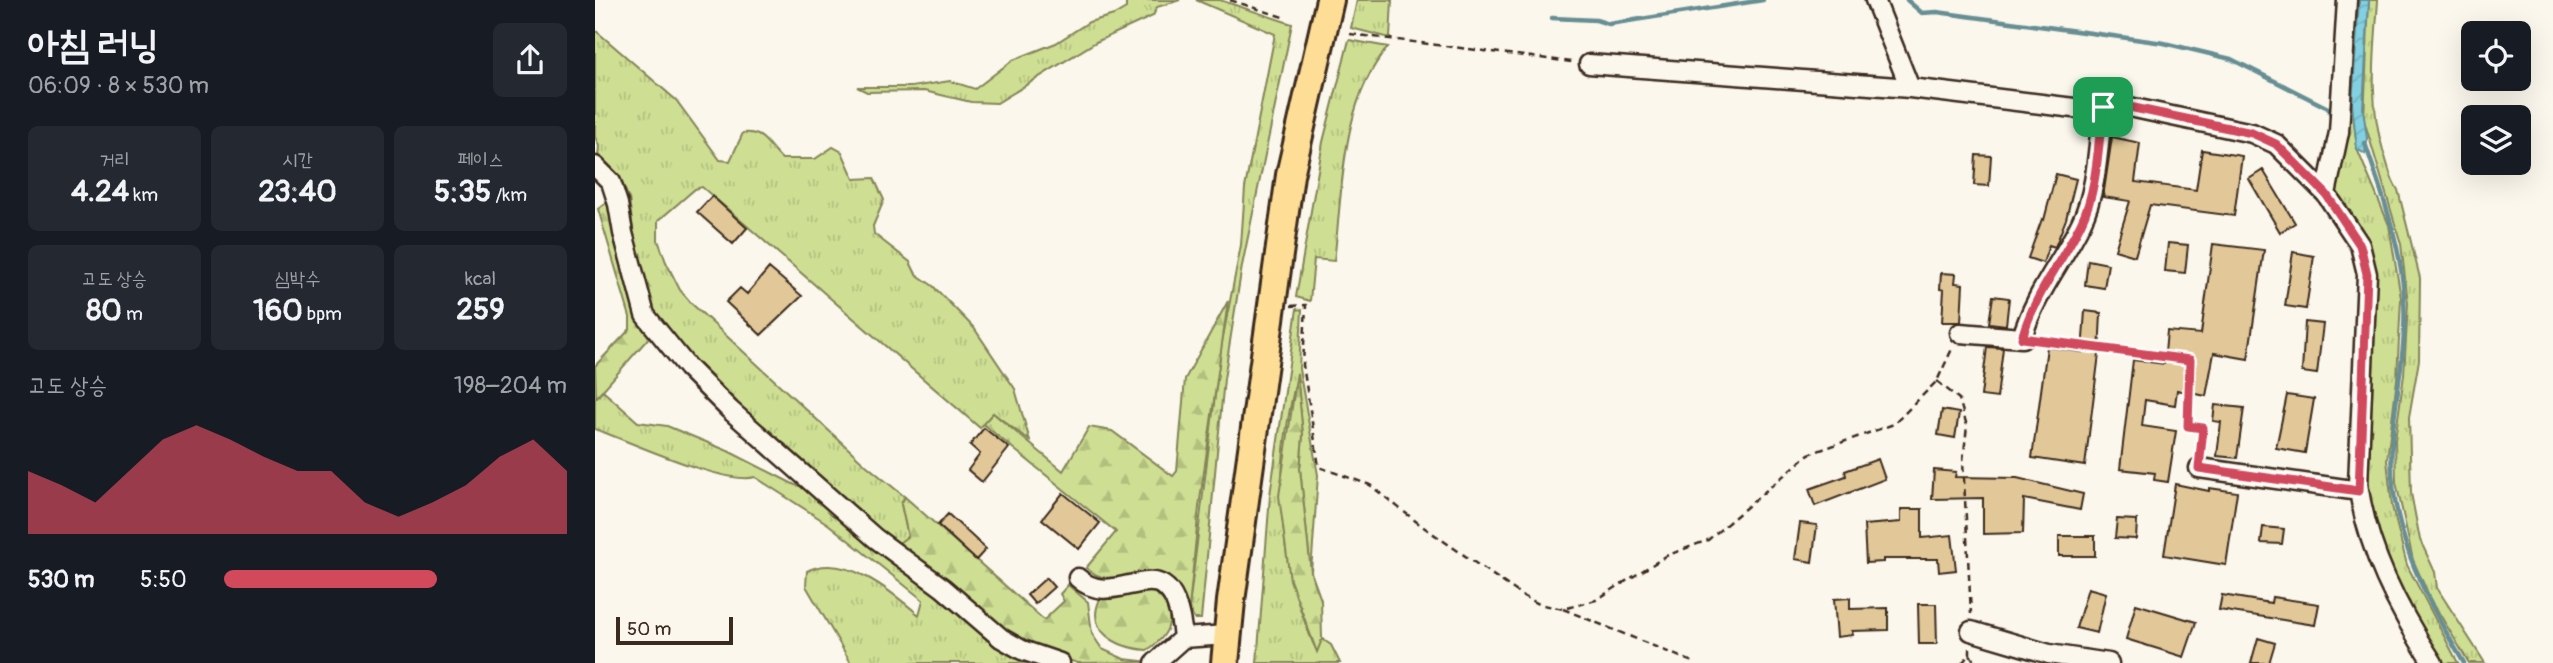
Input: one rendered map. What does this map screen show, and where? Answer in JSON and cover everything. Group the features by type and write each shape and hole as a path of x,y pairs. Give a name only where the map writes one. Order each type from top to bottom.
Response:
{"highway":[{"path":"1225,663 1290,175 1330,0"}],"street":[{"path":"1875,0 1910,88"},
{"path":"2326,194 2339,132 2347,0"},
{"path":"1589,64 1910,88 2083,109 2120,105 2252,133 2276,144 2326,194 2360,245 2367,274 2359,491 2375,556 2433,663"},
{"path":"1960,333 2022,338 2037,299 2082,221 2089,199 2103,107"},
{"path":"595,166 611,182 645,315 688,368 730,410 875,538 943,588 1000,638 1022,650 1060,663"},
{"path":"2199,468 2359,491"},
{"path":"1077,578 1085,585 1104,591 1132,582 1151,580 1163,587 1178,608 1183,638"},
{"path":"1971,631 2049,654 2109,663"},
{"path":"1155,663 1183,638 1227,635"}],"path":[{"path":"1230,0 1286,18"},
{"path":"1350,34 1589,64"},
{"path":"1271,308 1306,304 1303,365 1319,467 1370,485 1422,526 1523,596 1539,604 1563,608 1695,663"},
{"path":"1563,608 1596,600 1667,556 1708,540 1809,454 1894,424 1937,381 1960,333"},
{"path":"2022,338 2190,360 2188,426 2203,428 2199,468"},
{"path":"1937,381 1959,399 1966,418 1963,461 1971,631"},
{"path":"1970,654 1975,663"}],"green space":[{"path":"1126,0 1180,0 1157,7 1153,16 1096,42 997,103 971,102 924,91 867,92 857,87 911,87 950,81 975,89 1013,60 1056,43 1089,22 1114,15 1126,8"},
{"path":"1196,0 1220,0 1292,24 1242,266 1224,379 1201,619 1194,619 1189,608 1221,347 1241,245 1245,188 1275,34"},
{"path":"1357,0 1392,0 1390,38 1351,28"},
{"path":"2352,0 2359,0 2352,104 2357,149 2389,225 2401,298 2397,379 2387,460 2392,506 2407,565 2458,663 2443,663 2418,624 2391,567 2368,497 2376,295 2373,264 2333,192"},
{"path":"2369,0 2378,0 2374,94 2378,131 2398,190 2420,278 2419,360 2409,417 2411,493 2420,540 2435,572 2437,588 2485,663 2469,663 2430,598 2413,560 2396,482 2395,440 2404,375 2408,303 2401,244 2364,120"},
{"path":"595,30 676,100 720,160 730,161 743,133 750,133 765,140 782,159 815,159 833,147 842,152 854,179 874,178 884,200 873,226 874,234 910,262 916,274 933,286 974,328 1015,389 1030,441 993,413 980,428 702,187 695,189 658,221 658,240 680,290 866,465 905,497 901,504 908,537 895,546 778,445 688,358 653,314 637,261 629,199 623,185 598,158 599,146 595,137"},
{"path":"1349,40 1388,47 1372,69 1352,121 1342,177 1334,261 1314,259 1310,301 1296,297 1323,142"},
{"path":"613,198 652,334 596,398 595,366 630,329 630,317 598,209"},
{"path":"1228,301 1199,507 1189,608 1176,589 1164,579 1151,575 1113,579 1100,576 1086,568 1116,532 983,424 993,413 1063,471 1089,427 1112,431 1173,476 1177,471 1185,379"},
{"path":"1297,309 1302,310 1299,369 1318,475 1311,572 1300,469 1303,435 1297,376 1284,445 1282,511 1285,544 1300,610 1313,643 1317,651 1322,639 1331,645 1340,663 1257,663 1270,495"},
{"path":"1297,373 1303,435 1300,469 1311,572 1321,600 1322,639 1317,652 1290,580 1279,496"},
{"path":"603,391 638,422 667,426 728,451 795,485 811,488 1038,663 851,663 806,586 807,571 822,566 852,571 882,586 919,615 923,600 828,524 755,477 741,478 701,469 595,429 595,398"},
{"path":"905,497 1044,620 1064,601 1060,594 1068,585 1088,602 1092,634 1102,649 1124,659 1150,662 1078,663 1019,645 895,546 908,536 901,504"},
{"path":"1144,587 1163,600 1170,617 1164,635 1147,650 1115,642 1100,629 1097,620 1101,597"}],"water":[{"path":"2359,0 2369,0 2363,109 2367,138 2365,154 2357,149 2352,104"}],"building":[{"path":"2112,137 2140,143 2135,182 2196,190 2202,150 2242,156 2234,216 2150,205 2135,256 2115,250 2130,201 2103,197"},
{"path":"1976,155 1991,156 1989,186 1974,185"},
{"path":"2263,170 2295,223 2280,232 2249,179"},
{"path":"2056,174 2076,179 2066,219 2055,247 2049,245 2043,263 2028,258 2042,219 2044,220"},
{"path":"712,196 747,228 733,244 697,212"},
{"path":"2168,243 2188,245 2185,273 2165,271"},
{"path":"2213,244 2264,250 2248,359 2214,353 2206,396 2177,390 2175,405 2145,400 2142,426 2176,431 2168,482 2154,480 2155,473 2120,469 2133,360 2164,364 2167,331 2201,334"},
{"path":"2293,252 2314,256 2306,309 2285,306"},
{"path":"2088,260 2108,264 2104,288 2085,285"},
{"path":"769,268 802,296 761,335 726,302 740,288 747,294"},
{"path":"1941,273 1956,274 1955,283 1963,284 1961,322 1942,322 1944,290 1940,289"},
{"path":"1993,296 2009,298 2006,325 1989,323"},
{"path":"2085,311 2101,313 2099,354 2085,466 2032,458 2047,347 2082,352"},
{"path":"2305,322 2323,324 2317,374 2302,372"},
{"path":"1987,347 2003,348 1997,398 1981,396"},
{"path":"2287,395 2314,399 2305,453 2276,448"},
{"path":"2215,405 2244,408 2237,458 2217,456 2221,422 2213,421"},
{"path":"1942,410 1959,413 1955,438 1938,435"},
{"path":"984,428 1009,448 982,482 968,470 980,454 970,445"},
{"path":"1878,459 1885,479 1815,506 1809,489 1846,476 1845,471"},
{"path":"1934,470 1956,472 1955,477 2017,478 2083,494 2080,510 2024,499 2023,533 1983,534 1983,498 1932,499"},
{"path":"2175,484 2209,491 2209,488 2237,492 2226,565 2164,555"},
{"path":"1063,493 1100,523 1079,549 1042,519"},
{"path":"1901,509 1922,509 1922,538 1952,535 1956,570 1939,572 1938,559 1883,559 1883,562 1866,563 1864,525 1901,522"},
{"path":"948,514 986,549 976,560 938,525"},
{"path":"2117,519 2137,520 2136,539 2115,538"},
{"path":"1800,523 1817,525 1812,562 1795,559"},
{"path":"2263,527 2284,529 2282,544 2261,543"},
{"path":"2059,536 2095,536 2095,556 2059,556"},
{"path":"1046,578 1054,587 1035,604 1027,595"},
{"path":"2088,588 2106,593 2097,633 2076,628"},
{"path":"2222,595 2271,603 2272,597 2319,604 2315,625 2219,610"},
{"path":"1850,598 1850,609 1888,608 1888,630 1852,631 1853,635 1837,637 1834,599"},
{"path":"1918,604 1936,604 1937,644 1919,644"},
{"path":"2136,604 2196,622 2184,657 2126,639"},
{"path":"2258,638 2275,643 2269,663 2251,663"}],"waterway":[{"path":"1552,18 1596,20 1609,24 1763,0"},
{"path":"1907,0 1922,13 1937,12 2164,43 2231,59 2328,108 2333,120"},
{"path":"2365,143 2395,238 2404,297 2403,351 2392,440 2395,500 2410,557 2435,611 2464,663"}],"route":[{"path":"2120,105 2252,133 2276,144 2326,194 2360,245 2367,274 2362,352 2359,491 2199,468 2203,428 2188,426 2190,360 2022,338 2037,299 2082,221 2089,199 2103,107 2120,105"}]}
